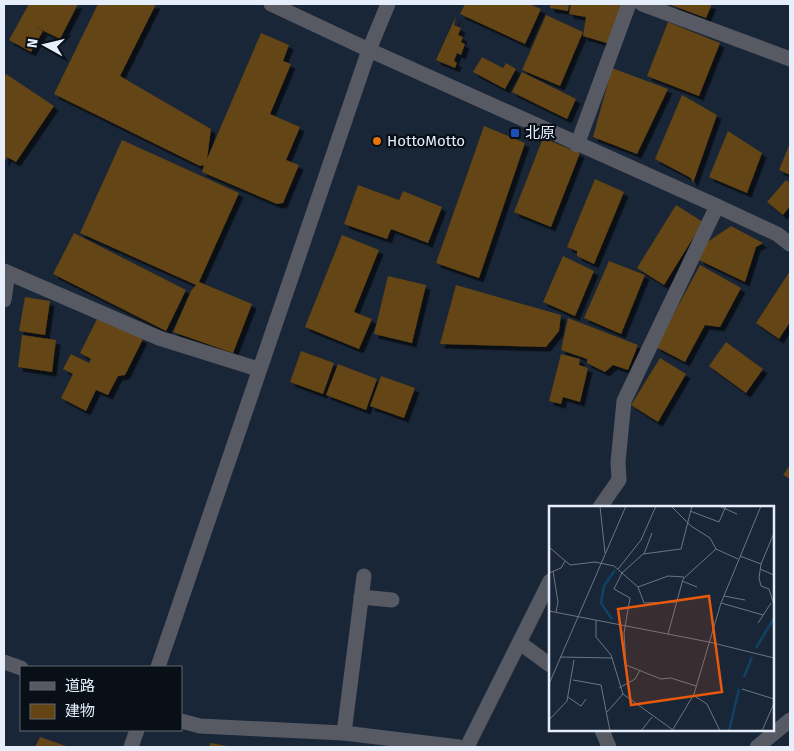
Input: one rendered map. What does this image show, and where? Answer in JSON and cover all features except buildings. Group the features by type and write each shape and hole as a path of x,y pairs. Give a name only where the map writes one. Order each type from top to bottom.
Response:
{"street":[{"path":"271,4 577,145 788,238"},
{"path":"158,666 258,369 369,50 388,4"},
{"path":"577,145 629,4"},
{"path":"642,4 790,59"},
{"path":"601,506 619,480 618,462 624,401 717,206"},
{"path":"4,300 6,272 158,338 258,369"},
{"path":"344,733 364,576"},
{"path":"467,747 549,583"},
{"path":"361,597 392,600"},
{"path":"520,643 549,664"},
{"path":"4,662 20,668"},
{"path":"757,747 790,720"},
{"path":"182,721 200,726 344,733 459,747"},
{"path":"131,747 137,731"},
{"path":"602,731 609,747"}],"place":[{"name":"北原","path":"515,133"},
{"name":"HottoMotto","path":"377,141"}]}
